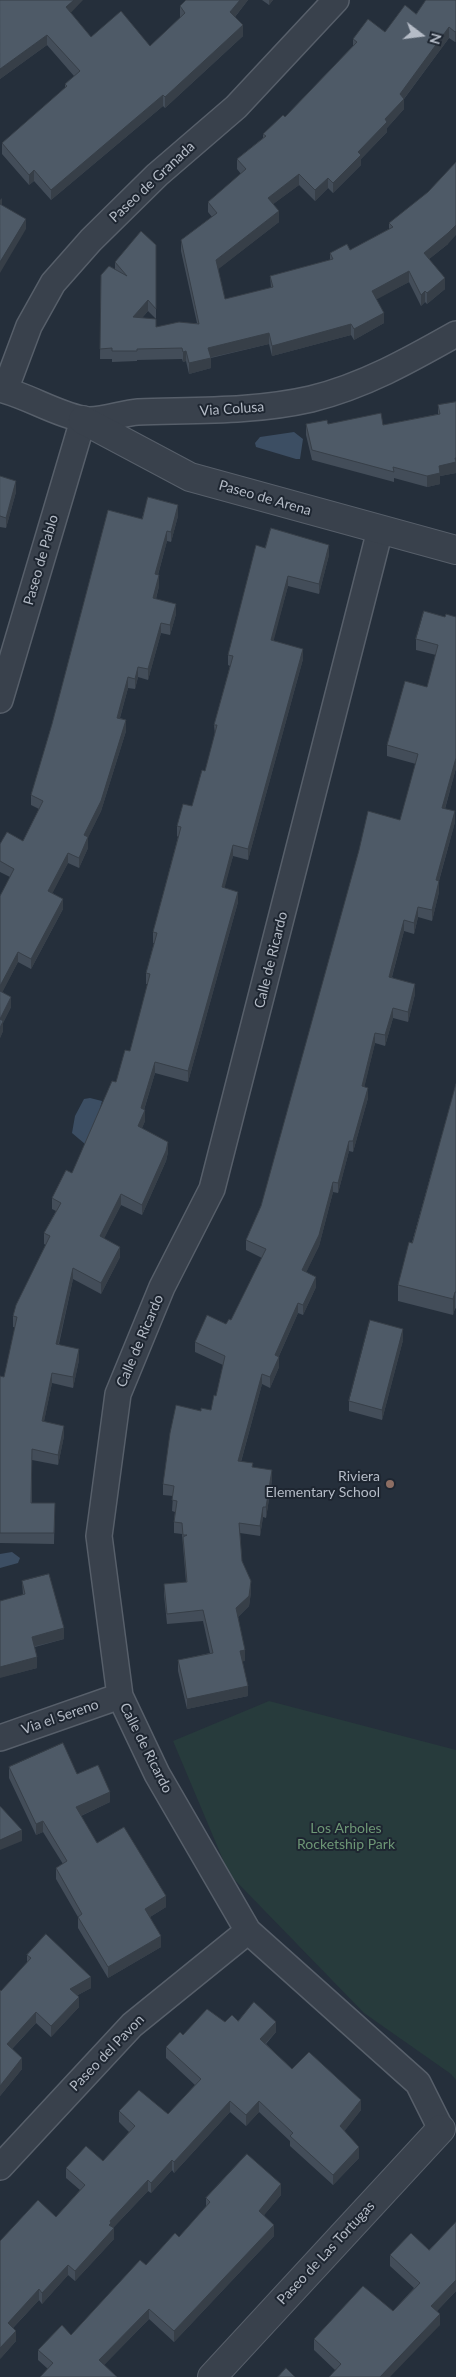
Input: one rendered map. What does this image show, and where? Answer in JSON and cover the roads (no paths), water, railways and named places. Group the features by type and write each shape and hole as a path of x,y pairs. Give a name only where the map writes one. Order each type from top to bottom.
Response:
{"street":[{"name":"Paseo de Granada","path":"3,390 28,326 53,283 91,240 157,175 236,107 336,0"},
{"name":"Via Colusa","path":"83,420 135,412 205,412 265,407 312,399 354,386 398,367 456,334"},
{"path":"3,390 83,420"},
{"name":"Paseo de Arena","path":"83,420 190,477 456,550"},
{"name":"Paseo de Pablo","path":"0,700 83,420"},
{"name":"Calle de Ricardo","path":"380,530 212,1189 162,1287 118,1394 99,1536 120,1696 157,1774 248,1931 418,2083 441,2129"},
{"name":"Via el Sereno","path":"0,1738 120,1696"},
{"name":"Paseo del Pavon","path":"0,2167 132,2025 248,1931"},
{"name":"Paseo de Las Tortugas","path":"212,2377 441,2129"}],"water":[{"path":"294,432 303,439 300,459 256,447 255,443 260,437"},
{"path":"90,1098 102,1101 92,1136 85,1144 72,1133 75,1116 84,1099"},
{"path":"12,1552 20,1558 18,1563 0,1568 0,1554"}],"place":[{"name":"Riviera Elementary School","path":"390,1484"}],"park label":[{"name":"Los Arboles Rocketship Park","path":"346,1836"}]}
